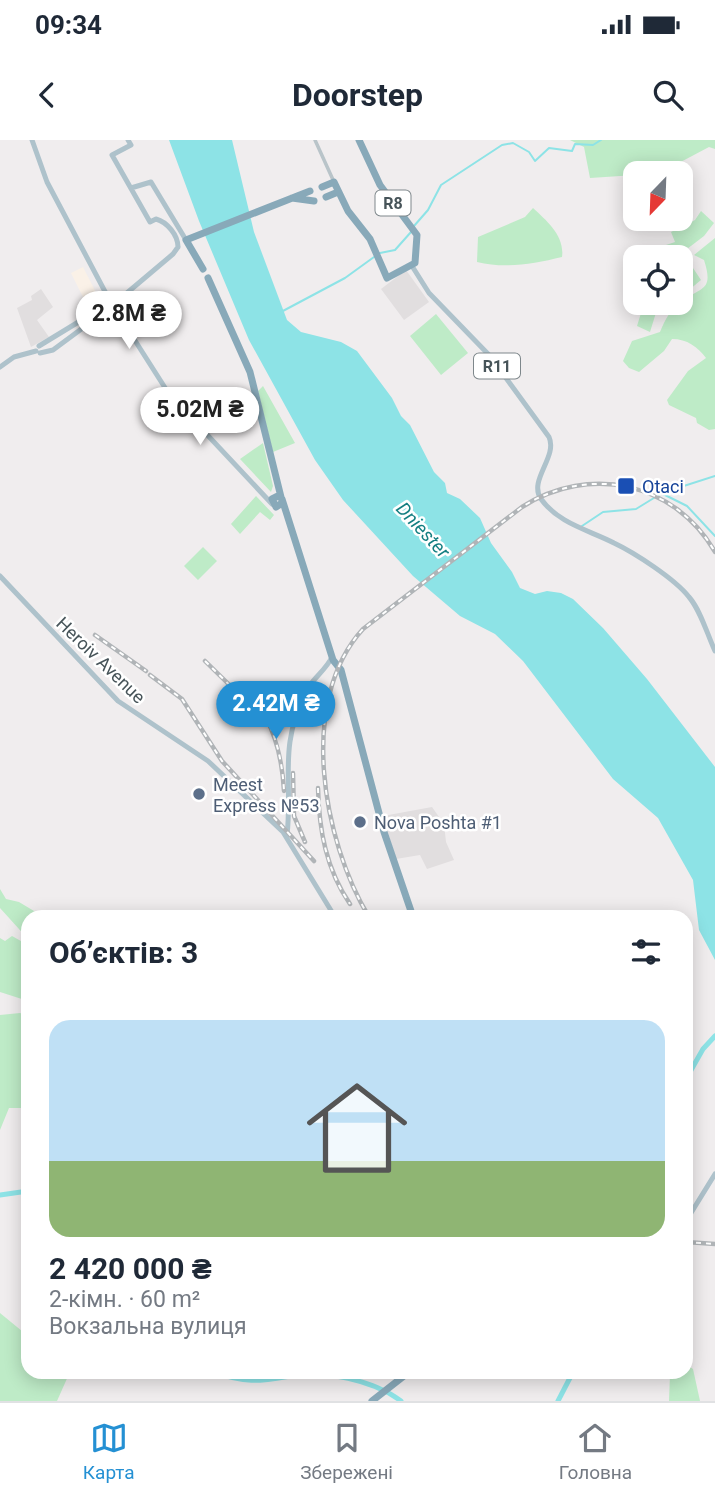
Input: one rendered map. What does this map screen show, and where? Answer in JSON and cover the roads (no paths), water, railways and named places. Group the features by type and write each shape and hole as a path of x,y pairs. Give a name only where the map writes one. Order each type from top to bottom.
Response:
{"highway":[{"name":"R8","path":"334,182 369,237 387,278 412,266 417,256 417,235 380,185 359,140"},
{"path":"322,187 334,182"},
{"path":"203,269 186,240 310,191"},
{"path":"326,197 338,192"},
{"path":"292,198 314,201"},
{"path":"208,278 250,372 277,483 276,501 293,535 333,658 341,670 384,832 411,910"},
{"path":"372,1401 400,1379"}],"main road":[{"path":"32,140 47,182 112,304 167,389 276,501"},
{"path":"38,350 54,350 173,254 178,247 174,234 165,223 156,219 150,222 112,155 130,143"},
{"path":"131,188 149,181 186,240"},
{"name":"R11","path":"412,266 429,293 490,356 549,437 552,449 541,479 539,494 570,524 617,544 685,593 694,605 715,651"},
{"path":"0,367 14,358 38,350 112,304"},
{"name":"Heroiv Avenue","path":"0,576 118,701 208,761 287,836"},
{"path":"331,910 287,836 286,761 291,732 307,690 333,658"},
{"path":"325,667 333,658"},
{"path":"693,1210 715,1174"}],"street":[{"path":"315,140 334,182"}],"water":[{"name":"Dniester","path":"169,140 232,140 254,232 287,320 301,332 341,342 357,351 410,425 434,472 445,483 447,493 460,499 480,518 491,543 520,588 535,594 547,591 561,593 573,599 603,628 647,679 715,767 715,960 699,930 693,880 658,818 613,779 523,661 495,634 460,616 413,576 343,500 315,460 249,340 199,221"}],"waterway":[{"path":"414,226 428,210 441,185 502,145 513,143 529,152 535,161 549,148 572,151 575,144 593,145 601,140"},
{"path":"380,253 395,250 411,232"},
{"path":"281,312 345,278 374,257"},
{"path":"582,526 603,512 636,509 662,493 715,476"},
{"path":"663,494 687,506 715,536"},
{"path":"693,1067 703,1049 715,1036"},
{"path":"0,1195 21,1192"},
{"path":"244,1379 270,1379"},
{"path":"352,1379 377,1387 401,1401"},
{"path":"558,1401 569,1379"}],"railway":[{"path":"365,910 339,850 329,811 324,772 324,732 330,694 342,659 363,629 522,507 548,494 575,486 602,484 629,487 654,496 677,509 698,528 715,552"},
{"path":"95,635 146,671"},
{"path":"205,661 253,708"},
{"path":"150,675 182,699 222,761 314,861"},
{"path":"249,692 264,714 275,738 284,791"},
{"path":"293,773 294,816 305,842"},
{"path":"318,788 325,849 335,877 350,904"},
{"path":"693,1242 715,1244"}],"place":[{"name":"Otaci","path":"626,486"},
{"name":"Meest Express №53","path":"199,794"},
{"name":"Nova Poshta #1","path":"360,822"}]}
